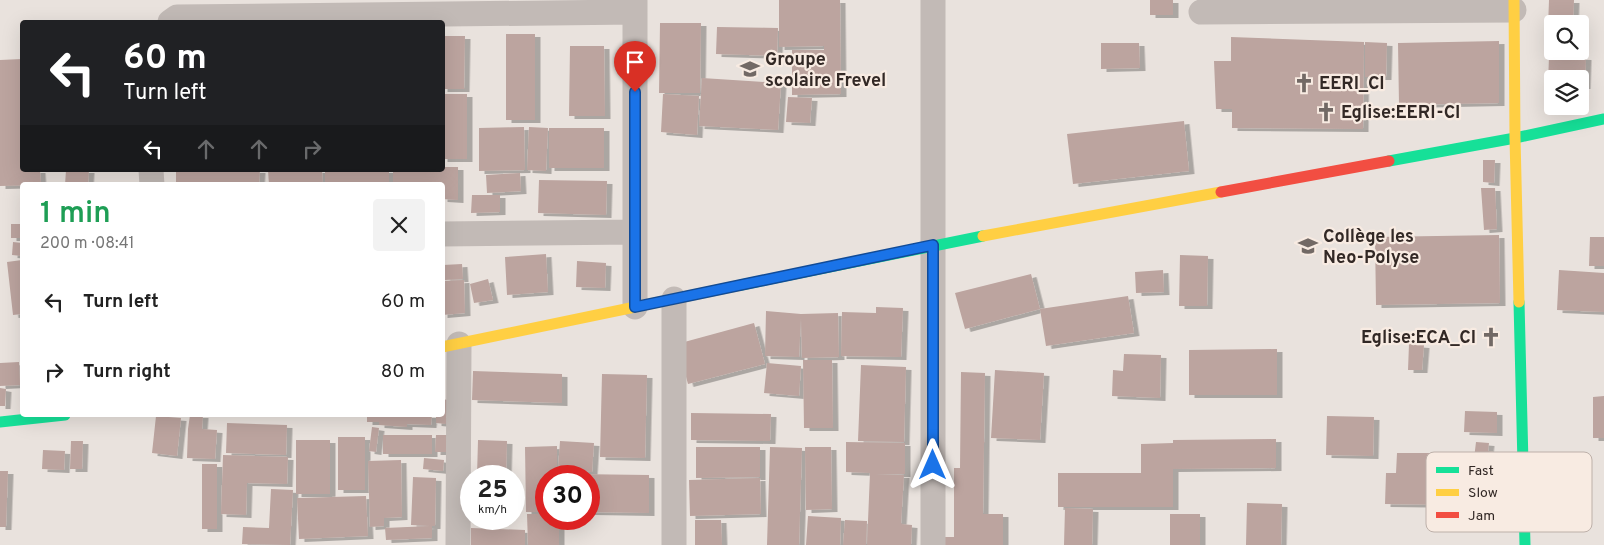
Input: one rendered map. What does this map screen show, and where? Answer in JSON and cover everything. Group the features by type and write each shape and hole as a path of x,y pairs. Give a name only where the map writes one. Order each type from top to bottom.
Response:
{"main road":[{"path":"1514,5 1515,138 1523,452"},
{"path":"451,346 933,245 1515,138 1604,119"},
{"path":"0,422 46,417"},
{"path":"1525,532 1525,545"}],"street":[{"path":"933,0 933,545"},
{"path":"1201,12 1514,5"},
{"path":"172,20 176,17 635,6 635,307"},
{"path":"445,234 635,232"},
{"path":"674,299 674,545"},
{"path":"451,346 458,545"}],"building":[{"path":"779,0 840,0 841,94 792,95 792,50 824,50 824,46 779,47"},
{"path":"1150,0 1173,0 1173,15 1150,15"},
{"path":"1549,0 1574,0 1573,15 1548,15"},
{"path":"660,23 701,23 700,93 659,93"},
{"path":"717,27 778,28 777,56 716,54"},
{"path":"506,34 535,34 535,120 506,120"},
{"path":"445,36 465,36 464,89 445,89"},
{"path":"1231,37 1364,42 1363,129 1232,128 1232,109 1216,109 1214,61 1231,61"},
{"path":"1499,41 1499,103 1399,105 1398,43"},
{"path":"1365,42 1387,43 1386,77 1365,77"},
{"path":"1101,43 1139,43 1140,68 1101,69"},
{"path":"570,46 604,46 605,116 569,116"},
{"path":"20,59 20,172 40,172 41,182 20,182 20,186 0,186 0,60"},
{"path":"1549,60 1586,60 1586,70 1549,70"},
{"path":"702,78 781,83 778,130 699,126"},
{"path":"445,94 467,94 467,159 445,159"},
{"path":"663,94 699,96 697,135 661,132"},
{"path":"788,97 812,98 810,123 786,122"},
{"path":"1184,121 1189,171 1073,184 1067,134"},
{"path":"524,127 525,170 479,171 479,128"},
{"path":"529,127 548,128 546,171 527,170"},
{"path":"549,128 604,128 604,168 549,168"},
{"path":"1483,160 1495,160 1494,183 1483,182"},
{"path":"445,167 458,167 458,200 445,199 445,182 393,182 393,172 445,172"},
{"path":"66,172 89,172 88,182 65,182"},
{"path":"176,172 260,172 259,182 176,182"},
{"path":"268,172 322,172 323,182 269,182"},
{"path":"325,172 389,172 389,182 325,182"},
{"path":"520,173 521,191 487,193 486,175"},
{"path":"539,180 607,181 606,215 538,213"},
{"path":"1481,188 1495,188 1497,229 1484,230"},
{"path":"472,195 500,195 500,212 471,213"},
{"path":"11,224 20,224 20,238 11,238"},
{"path":"1499,235 1500,303 1376,305 1375,237"},
{"path":"1590,237 1604,237 1604,266 1589,266"},
{"path":"13,242 20,243 20,256 12,255"},
{"path":"546,254 548,292 507,295 505,257"},
{"path":"1180,255 1208,256 1207,306 1179,306"},
{"path":"20,260 20,314 13,315 7,262"},
{"path":"577,261 606,263 605,288 576,287"},
{"path":"462,264 463,279 445,280 445,265"},
{"path":"1163,270 1164,292 1136,293 1135,272"},
{"path":"1559,270 1604,273 1604,312 1557,310"},
{"path":"1031,274 1040,309 965,329 955,293"},
{"path":"488,279 493,300 474,303 470,284"},
{"path":"464,280 465,313 445,315 445,281"},
{"path":"1128,296 1134,333 1046,346 1040,309"},
{"path":"876,307 903,308 901,357 841,356 842,312 876,313"},
{"path":"766,311 801,314 838,313 839,357 802,358 801,318 799,357 765,356"},
{"path":"754,323 765,364 688,384 677,344"},
{"path":"1409,344 1424,345 1422,370 1408,370"},
{"path":"1277,349 1277,395 1189,395 1189,350"},
{"path":"1124,354 1161,355 1160,398 1112,396 1113,370 1123,371"},
{"path":"803,360 832,360 833,428 804,428"},
{"path":"19,362 20,385 0,386 0,363"},
{"path":"767,363 801,366 799,396 764,393"},
{"path":"861,365 906,367 904,442 858,441"},
{"path":"995,370 1044,373 1040,440 991,438"},
{"path":"473,371 562,374 562,403 472,400"},
{"path":"961,372 985,373 983,514 1003,514 1003,545 944,545 944,537 954,537 954,468 960,468"},
{"path":"602,374 647,375 645,458 600,457"},
{"path":"0,388 6,389 5,406 0,406"},
{"path":"1604,396 1604,438 1593,438 1593,397"},
{"path":"445,400 448,400 446,424 436,423 436,417 445,417"},
{"path":"1465,411 1497,412 1497,433 1464,432"},
{"path":"691,413 771,414 770,441 691,440"},
{"path":"1327,416 1374,417 1373,456 1326,455"},
{"path":"156,417 181,418 177,456 152,453"},
{"path":"190,417 203,417 202,429 217,430 215,459 187,458"},
{"path":"367,417 432,417 431,425 407,424 407,427 367,422"},
{"path":"227,423 287,425 286,455 226,453"},
{"path":"372,427 379,428 376,452 369,451"},
{"path":"383,435 432,435 432,454 383,454"},
{"path":"436,435 447,435 446,452 435,452"},
{"path":"338,437 365,437 365,490 338,490"},
{"path":"1276,439 1276,468 1173,469 1173,507 1058,507 1058,473 1141,473 1141,444 1173,443 1173,440"},
{"path":"296,440 330,440 330,494 296,494"},
{"path":"478,440 507,441 506,465 477,465"},
{"path":"71,441 83,441 82,469 70,469"},
{"path":"560,441 594,443 592,465 558,465"},
{"path":"846,442 905,443 905,474 875,474 904,475 901,524 912,525 911,545 867,545 870,473 846,472"},
{"path":"1476,442 1489,443 1488,451 1493,452 1475,452"},
{"path":"557,446 557,465 535,465 535,512 526,512 525,447"},
{"path":"696,447 760,447 760,477 696,478"},
{"path":"770,447 802,448 799,545 767,545"},
{"path":"805,447 831,447 832,509 806,510"},
{"path":"43,450 65,451 64,470 42,469"},
{"path":"1397,453 1426,453 1426,505 1385,504 1386,473 1396,473"},
{"path":"223,455 288,457 287,484 247,483 246,515 221,514"},
{"path":"424,458 444,460 443,471 423,469"},
{"path":"401,460 402,517 384,518 384,526 370,527 368,461"},
{"path":"202,464 217,464 217,529 202,529"},
{"path":"0,471 8,471 6,527 0,527"},
{"path":"600,474 649,475 649,513 600,512"},
{"path":"413,477 436,478 435,526 432,526 432,538 386,540 385,528 430,526 411,525"},
{"path":"760,478 761,514 690,516 689,480"},
{"path":"271,489 293,490 290,545 242,544 243,527 269,528"},
{"path":"366,496 368,536 299,539 297,498"},
{"path":"1247,503 1282,504 1281,545 1246,545"},
{"path":"1065,508 1093,509 1092,545 1064,545"},
{"path":"527,514 535,514 535,530 559,530 559,545 528,545"},
{"path":"1170,514 1200,514 1200,545 1170,545"},
{"path":"808,516 841,518 840,545 806,545"},
{"path":"695,520 721,520 722,545 695,545"},
{"path":"845,520 867,521 866,545 843,545"},
{"path":"471,530 525,530 525,545 471,545"}],"traffic: fast":[{"path":"1389,161 1515,138 1604,119"},
{"path":"741,285 983,236"},
{"path":"1519,302 1523,452"},
{"path":"0,422 46,417"},
{"path":"1525,532 1525,545"}],"traffic: slow":[{"path":"1514,0 1519,302"},
{"path":"983,236 1221,192"},
{"path":"445,346 741,285"}],"traffic: jam":[{"path":"1221,192 1389,161"}],"place":[{"name":"Groupe scolaire Frevel","path":"750,69"},
{"name":"EERI_CI","path":"1304,83"},
{"name":"Eglise:EERI-CI","path":"1326,112"},
{"name":"Collège les Neo-Polyse","path":"1308,246"},
{"name":"Eglise:ECA_CI","path":"1491,337"}],"route":[{"path":"635,92 635,307 933,245 933,465"}]}
